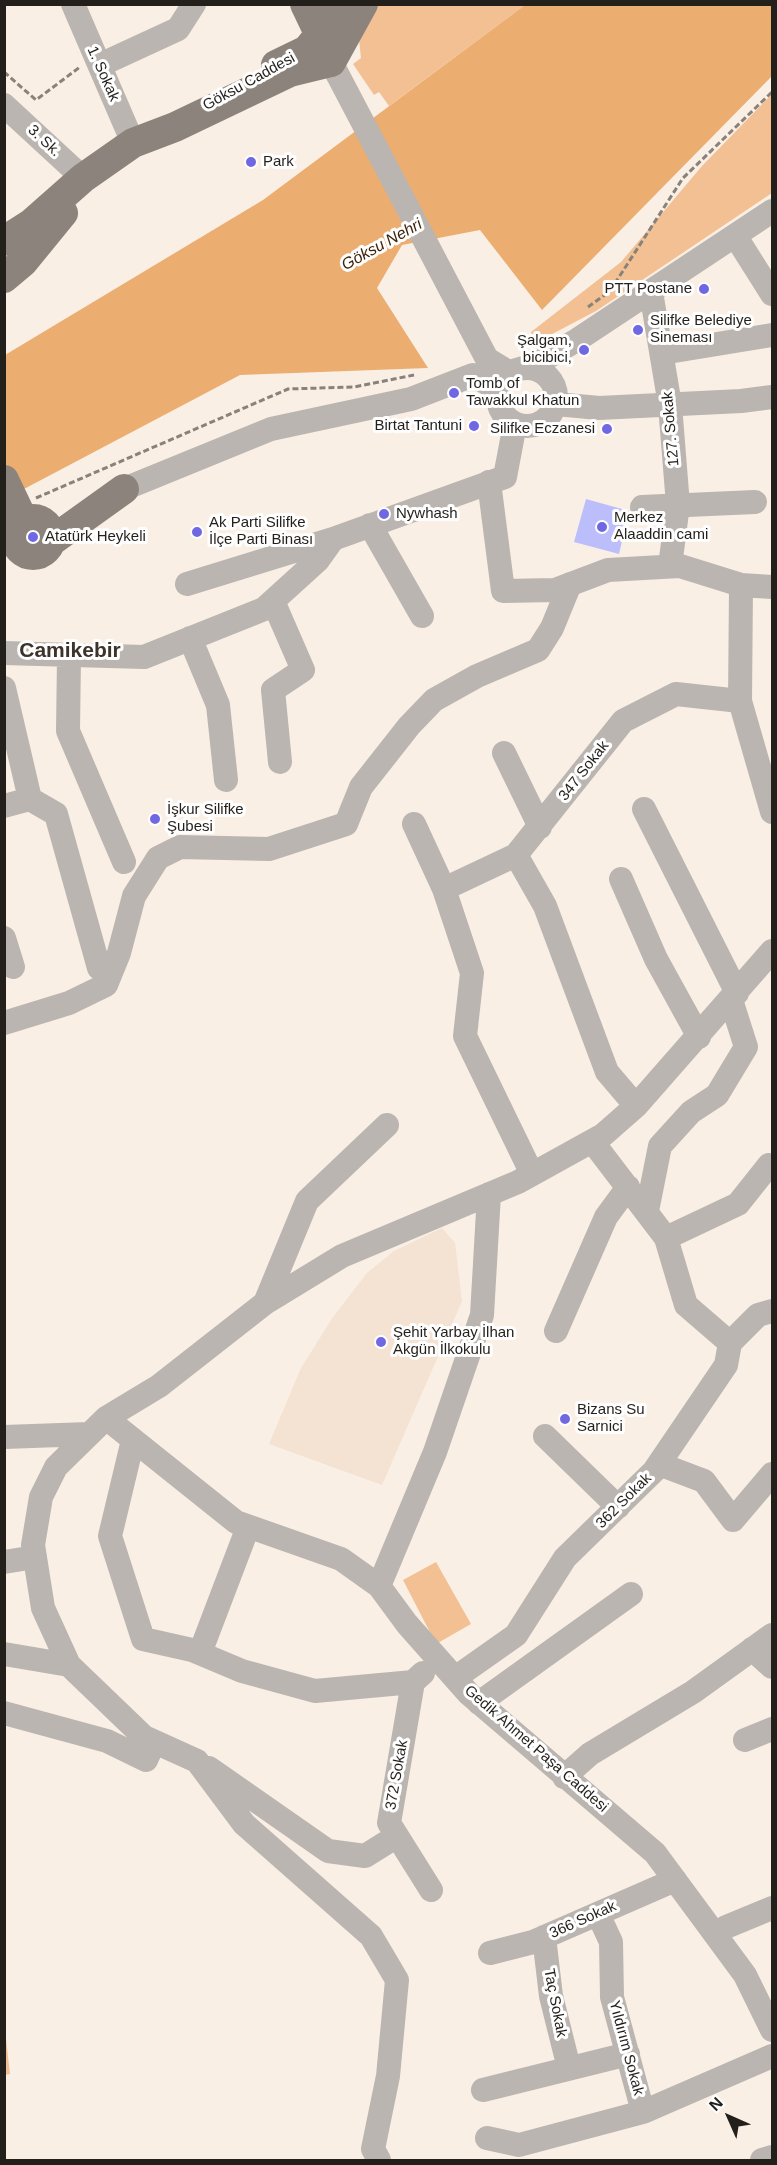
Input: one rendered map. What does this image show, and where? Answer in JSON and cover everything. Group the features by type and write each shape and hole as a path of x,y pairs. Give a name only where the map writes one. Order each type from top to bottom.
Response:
{"main road":[{"path":"305,4 331,62"},
{"name":"Göksu Caddesi","path":"176,127 221,94 307,50 320,34 338,4"},
{"path":"331,62 363,4"},
{"name":"Göksu Caddesi","path":"4,241 32,223 83,178 133,143 176,127 290,72 331,62"},
{"name":"Göksu Caddesi","path":"4,278 23,262 66,209 83,178"},
{"path":"4,480 23,539 124,489"}],"street":[{"name":"1. Sokak","path":"73,4 133,143"},
{"path":"97,60 178,29 195,4"},
{"path":"331,62 487,358 513,377"},
{"name":"3. Sk.","path":"4,105 83,178"},
{"path":"124,489 271,429 411,399 473,375 513,377 549,376 557,394 556,404 546,420 537,425 528,427 515,424 502,414 498,405 513,377 651,292 772,211"},
{"path":"736,237 770,284"},
{"name":"127. Sokak","path":"651,292 670,405 678,505 670,566"},
{"path":"662,354 772,335"},
{"path":"556,404 599,408 772,397"},
{"path":"187,584 333,539 505,477 515,424"},
{"path":"489,483 503,591 555,590 608,570 670,566 680,566 741,585 772,587"},
{"path":"642,507 755,502"},
{"path":"370,525 422,616"},
{"path":"4,652 144,657 264,609 318,560 333,539"},
{"path":"4,1023 69,1003 105,985 119,952 134,896 158,858 180,847 269,849 346,824 361,787 409,726 435,700 477,676 538,650 552,628 570,584"},
{"path":"741,585 740,701 772,812"},
{"path":"273,601 303,670 273,690 280,762"},
{"path":"190,638 218,705 226,780"},
{"path":"69,655 68,731 124,862"},
{"path":"4,688 30,799"},
{"name":"347 Sokak","path":"444,889 516,855 623,721 676,694 740,701"},
{"path":"504,753 540,827"},
{"path":"4,806 30,799 56,814 99,968"},
{"path":"644,809 734,997 746,1047 717,1095 691,1112 660,1146 647,1211"},
{"path":"414,824 444,889 472,974 465,1036 532,1174"},
{"path":"516,855 545,906 607,1072 636,1106"},
{"path":"621,879 656,959 699,1037"},
{"path":"4,938 13,967"},
{"path":"4,1713 107,1741 146,1760 151,1749 144,1737 69,1665 43,1608 33,1545 41,1497 56,1467 98,1426 159,1386 265,1303 342,1256 489,1194 532,1174 603,1135 636,1106 699,1037 772,951"},
{"path":"265,1303 307,1202 387,1125"},
{"path":"592,1141 666,1238 686,1305 730,1343"},
{"path":"666,1238 738,1204 769,1165"},
{"path":"556,1331 606,1218 628,1188"},
{"path":"379,1586 435,1452 482,1315 489,1194"},
{"name":"362 Sokak","path":"455,1678 516,1635 565,1558 618,1507 658,1464 726,1365 730,1343 758,1315 772,1311"},
{"path":"4,1437 98,1426"},
{"name":"Gedik Ahmet Paşa Caddesi","path":"98,1426 134,1440 236,1522 341,1559 379,1586 438,1659 479,1703 655,1852 745,1975 772,2030"},
{"path":"545,1436 618,1507"},
{"path":"134,1440 110,1536 142,1639 200,1653 242,1671 315,1692 413,1682 438,1659"},
{"path":"658,1464 704,1481 733,1520 772,1474"},
{"path":"200,1653 248,1527"},
{"path":"4,1562 35,1557"},
{"path":"479,1703 631,1594"},
{"path":"564,1777 590,1754 693,1692 772,1635"},
{"path":"752,1649 772,1666"},
{"path":"4,1654 69,1665"},
{"name":"372 Sokak","path":"413,1682 389,1822 431,1890"},
{"path":"745,1740 772,1729"},
{"path":"144,1737 197,1761 237,1785 328,1851 365,1856 398,1836"},
{"path":"197,1761 244,1824 371,1936 397,1980 388,2076 373,2149 380,2160"},
{"name":"366 Sokak","path":"490,1953 544,1937 675,1880"},
{"path":"726,1927 772,1908"},
{"name":"Yıldırım Sokak","path":"598,1914 611,1942 612,1997 643,2112"},
{"name":"Taç Sokak","path":"544,1937 551,1996 569,2068"},
{"path":"483,2090 628,2054"},
{"path":"487,2138 519,2145 643,2112 772,2056"},
{"path":"762,2160 772,2157"}],"path":[{"path":"4,72 36,100 97,60"},
{"path":"582,311 610,291 683,178 772,92"}],"shaded area":[{"path":"378,5 525,5 389,106 379,92 374,95 353,64 361,58 359,40"},
{"path":"772,94 772,193 596,311 535,343 531,332 621,262 702,166"},
{"name":"Şehit Yarbay İlhan Akgün İlkokulu","path":"442,1228 455,1243 462,1301 382,1485 269,1444 301,1368 333,1317 367,1273 394,1251"},
{"path":"436,1562 471,1624 436,1644 403,1580"},
{"path":"4,2021 10,2074 5,2075 4,2075"}],"water":[{"name":"Göksu Nehri","path":"525,5 772,5 772,76 542,310 480,230 402,245 377,288 428,368 240,375 5,499 5,355 263,200"}],"building":[{"name":"Merkez Alaaddin cami","path":"586,499 629,511 619,554 574,542"}],"place":[{"name":"Park","path":"251,162"},
{"name":"PTT Postane","path":"704,289"},
{"name":"Silifke Belediye Sineması","path":"638,330"},
{"name":"Şalgam, bicibici,","path":"584,350"},
{"name":"Tomb of Tawakkul Khatun","path":"454,393"},
{"name":"Birtat Tantuni","path":"474,426"},
{"name":"Silifke Eczanesi","path":"607,429"},
{"name":"Nywhash","path":"384,514"},
{"name":"Merkez Alaaddin cami","path":"602,527"},
{"name":"Ak Parti Silifke İlçe Parti Binası","path":"197,532"},
{"name":"Atatürk Heykeli","path":"33,537"},
{"name":"İşkur Silifke Şubesi","path":"155,819"},
{"name":"Şehit Yarbay İlhan Akgün İlkokulu","path":"381,1342"},
{"name":"Bizans Su Sarnici","path":"565,1419"}],"district":[{"name":"Camikebir","path":"70,651"}]}
